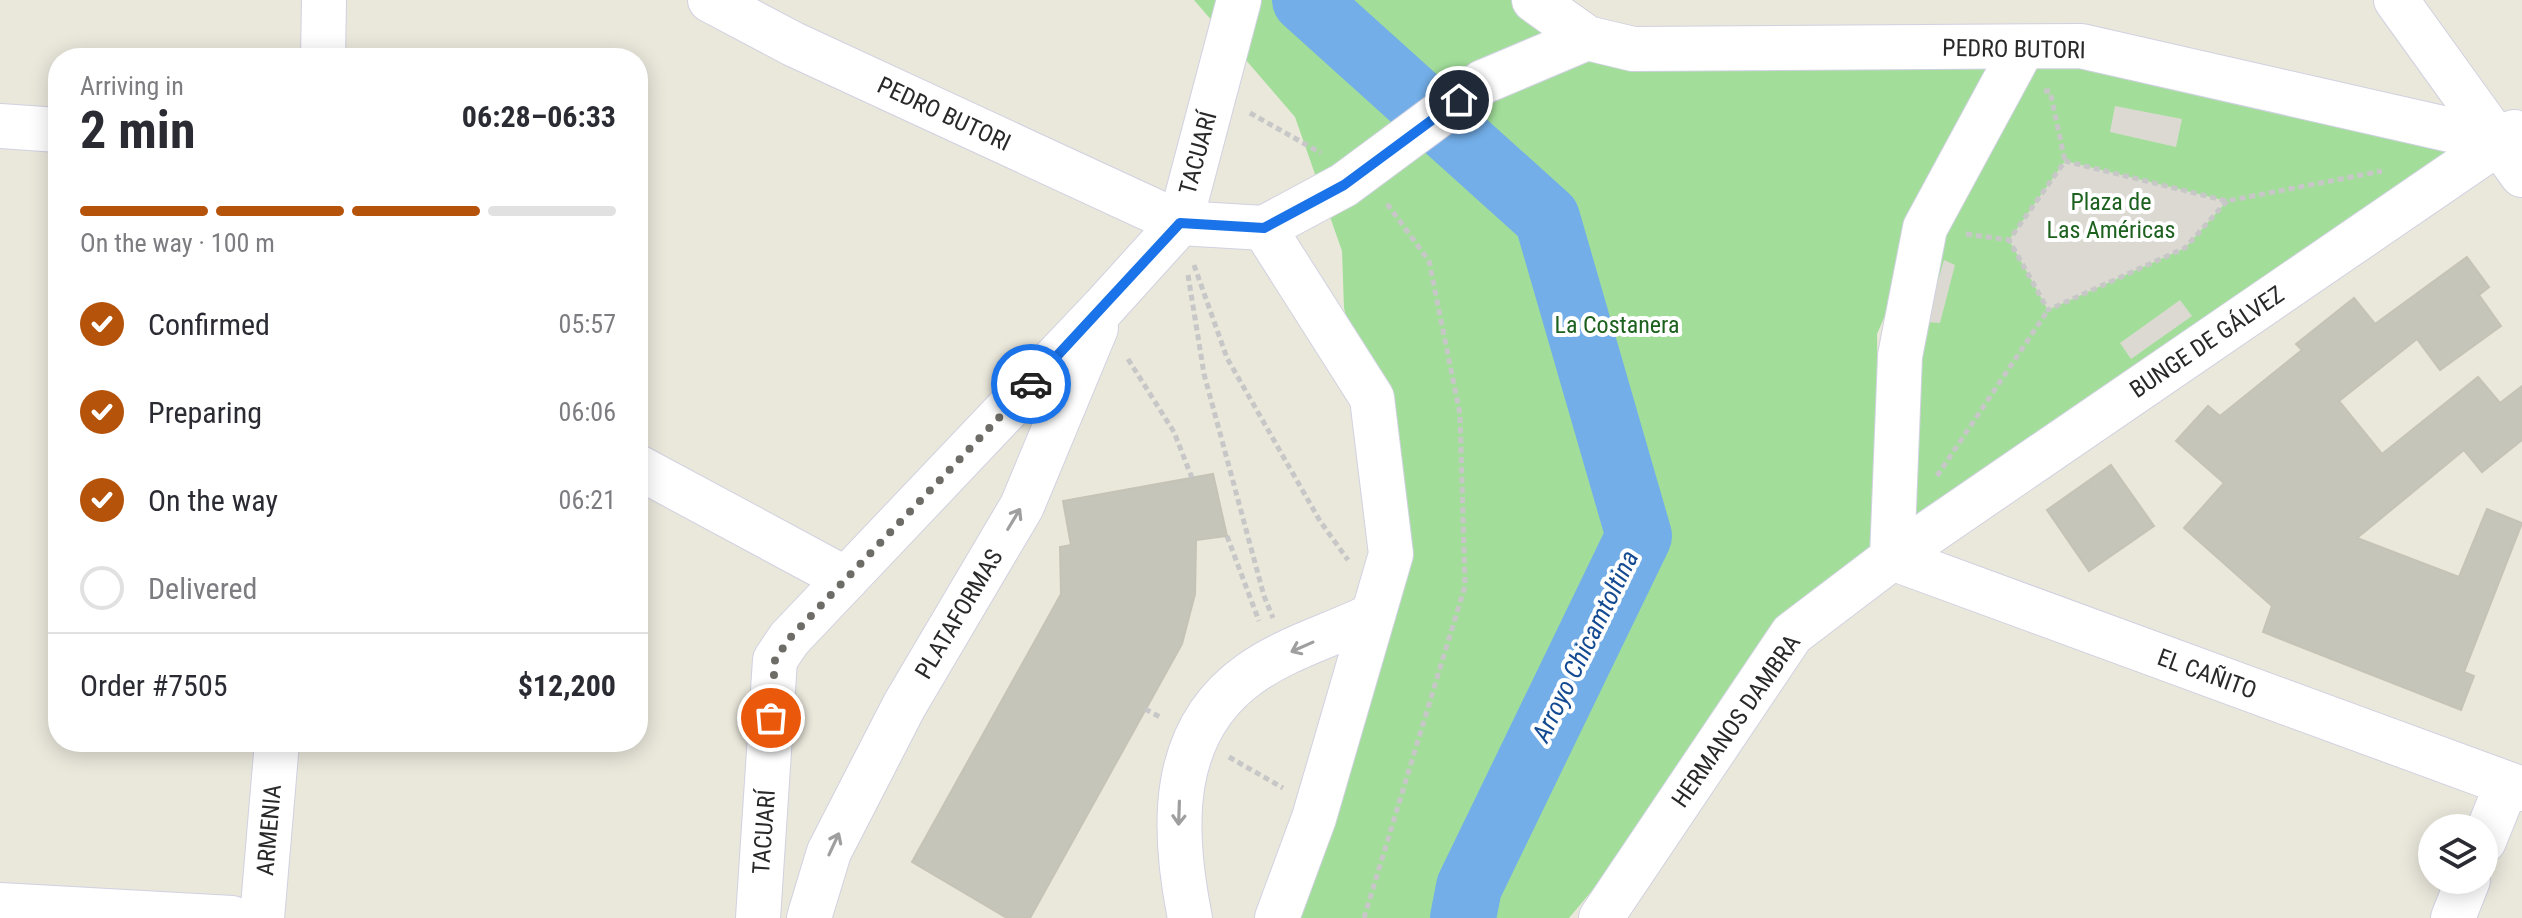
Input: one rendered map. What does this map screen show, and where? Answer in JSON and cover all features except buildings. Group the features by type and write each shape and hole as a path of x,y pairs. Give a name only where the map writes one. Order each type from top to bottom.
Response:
{"street":[{"path":"323,48 324,0"},
{"name":"PEDRO BUTORI","path":"710,0 793,44 1180,223"},
{"name":"TACUARÍ","path":"758,918 775,660 789,639 1180,223 1239,0"},
{"name":"PEDRO BUTORI","path":"1534,0 1587,38 1633,49 2081,46 2514,147"},
{"path":"2396,0 2514,147"},
{"path":"1180,223 1264,228 1344,185 1483,82 1587,38"},
{"path":"1892,558 1900,356 1925,228 2023,47"},
{"path":"0,126 48,129"},
{"name":"BUNGE DE GÁLVEZ","path":"1892,558 2514,147"},
{"path":"1264,228 1372,398 1391,554 1317,807 1277,918"},
{"name":"PLATAFORMAS","path":"809,918 829,852 904,706 1022,506 1104,307"},
{"path":"648,472 846,579"},
{"name":"EL CAÑITO","path":"1892,558 2514,787"},
{"name":"HERMANOS DAMBRA","path":"1601,918 1792,634 1892,558"},
{"path":"1190,918 1179,864 1178,804 1192,750 1218,700 1252,672 1375,608"},
{"name":"ARMENIA","path":"262,918 276,752"},
{"path":"2498,816 2514,787"},
{"path":"2453,918 2462,894"},
{"path":"0,905 232,918"}],"path":[{"path":"2003,85 2050,91 2065,161 2009,240"},
{"path":"2065,161 2227,201 2388,169"},
{"path":"1930,487 2048,310 2185,248 2227,201"},
{"path":"1180,223 1227,358 1320,521 1375,608"},
{"path":"1180,223 1204,374 1281,657"},
{"path":"1975,235 2009,240"},
{"path":"2009,240 2048,310"},
{"path":"1104,307 1132,368 1174,432 1192,478"},
{"path":"1227,536 1281,657"},
{"path":"1233,759 1317,807"}],"green space":[{"name":"La Costanera","path":"1194,0 1529,0 1599,61 1994,65 1877,334 1880,549 1569,918 1280,918 1400,532 1344,308 1342,251 1295,117"},
{"name":"Plaza de Las Américas","path":"2023,47 2499,141 1892,558 1925,228"}],"shaded area":[{"path":"2115,106 2182,119 2176,147 2110,132"},
{"path":"2065,161 2227,201 2185,248 2048,310 2009,240"},
{"path":"1944,260 1955,265 1940,323 1926,322"},
{"path":"2180,300 2192,316 2131,359 2120,343"}],"waterway":[{"name":"Arroyo Chicamtoltina","path":"1305,0 1547,218 1639,536 1469,887 1463,918"}],"way so far":[{"path":"771,718 775,660 789,639 1031,384"}],"route":[{"path":"1031,384 1180,223 1264,228 1344,185 1459,100"}]}
